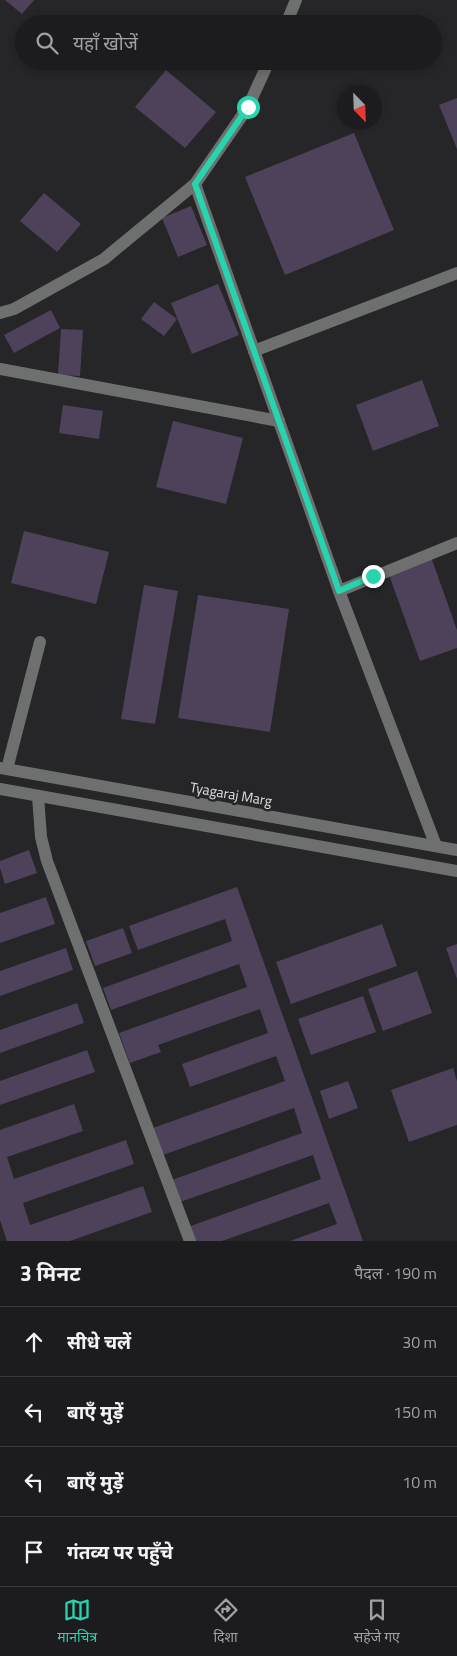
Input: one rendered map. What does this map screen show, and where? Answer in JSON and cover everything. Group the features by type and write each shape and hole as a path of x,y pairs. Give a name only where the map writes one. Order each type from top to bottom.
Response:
{"street":[{"path":"290,15 296,0"},
{"path":"0,313 14,309 104,259 195,184 248,107 265,70"},
{"path":"195,184 339,591 436,846"},
{"path":"254,351 457,273"},
{"path":"0,369 279,421"},
{"path":"339,591 457,543"},
{"path":"4,769 40,642"},
{"name":"Tyagaraj Marg","path":"4,769 457,850"},
{"path":"0,789 457,871"},
{"path":"38,796 41,838 47,861 190,1241"}],"building":[{"path":"5,0 34,0 22,14"},
{"path":"166,70 216,112 185,148 135,107"},
{"path":"457,98 457,149 439,105"},
{"path":"354,133 394,230 285,275 245,177"},
{"path":"44,193 81,224 57,252 20,221"},
{"path":"191,206 207,245 178,257 162,218"},
{"path":"218,284 239,335 192,354 171,303"},
{"path":"154,302 177,319 164,336 141,319"},
{"path":"51,310 60,328 14,353 4,335"},
{"path":"61,329 83,330 80,376 58,375"},
{"path":"422,380 439,426 373,451 356,405"},
{"path":"63,405 103,411 99,439 59,433"},
{"path":"173,421 243,438 226,504 156,487"},
{"path":"24,531 109,552 96,604 11,583"},
{"path":"431,557 457,630 457,648 420,661 388,572"},
{"path":"144,585 178,591 155,724 121,719"},
{"path":"198,595 289,609 270,732 178,718"},
{"path":"29,850 37,873 5,884 0,861"},
{"path":"237,887 363,1241 290,1241 337,1224 329,1203 222,1241 193,1241 188,1227 321,1179 313,1155 180,1202 172,1180 302,1133 294,1108 163,1155 153,1128 285,1081 276,1056 190,1087 182,1064 268,1033 260,1009 158,1045 161,1052 130,1063 119,1033 247,987 239,964 111,1010 103,988 232,941 225,919 138,950 129,926"},
{"path":"46,897 55,924 0,943 0,913"},
{"path":"382,924 397,966 291,1004 276,962"},
{"path":"123,928 132,953 95,966 86,941"},
{"path":"457,944 457,979 446,948"},
{"path":"66,948 73,970 0,996 0,971"},
{"path":"417,971 432,1013 383,1031 368,989"},
{"path":"363,996 376,1032 311,1055 298,1019"},
{"path":"77,1003 84,1023 0,1053 0,1030"},
{"path":"87,1050 95,1072 0,1105 0,1081"},
{"path":"453,1068 457,1081 457,1125 409,1142 391,1090"},
{"path":"348,1081 358,1108 329,1119 320,1091"},
{"path":"74,1104 83,1131 7,1157 14,1179 126,1140 134,1164 23,1203 30,1225 143,1186 152,1212 70,1241 7,1241 0,1220 0,1130"}],"route":[{"path":"248,107 195,184 339,591 373,576"}]}
